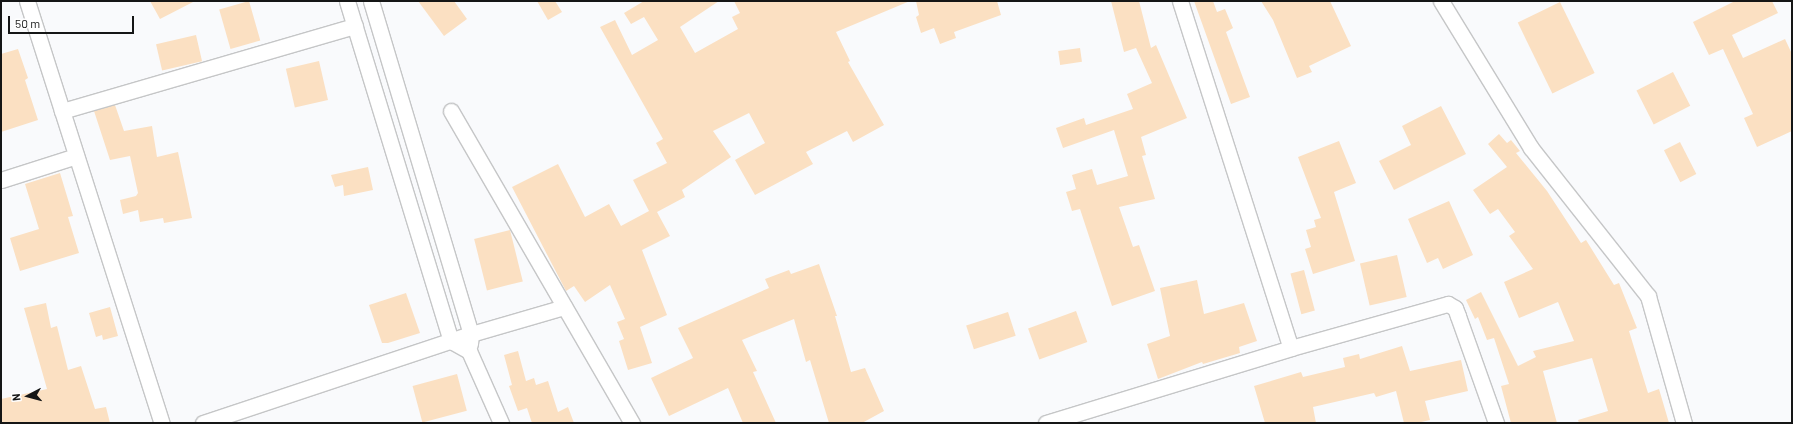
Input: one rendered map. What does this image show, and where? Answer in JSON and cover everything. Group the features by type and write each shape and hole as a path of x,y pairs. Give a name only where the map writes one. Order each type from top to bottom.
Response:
{"street":[{"path":"27,1 162,423"},
{"path":"347,1 451,341 469,351"},
{"path":"371,1 471,334 469,351 501,423"},
{"path":"1180,1 1291,348"},
{"path":"1441,1 1531,148 1648,296 1684,423"},
{"path":"62,111 355,26"},
{"path":"451,111 632,423"},
{"path":"1,180 76,156"},
{"path":"1046,423 1291,348 1448,304 1455,308 1496,423"},
{"path":"203,423 471,334 564,306"}],"building":[{"path":"150,1 195,1 160,19"},
{"path":"249,1 260,40 231,49 219,10"},
{"path":"418,1 454,1 467,19 444,36"},
{"path":"537,1 555,1 562,12 548,20"},
{"path":"644,1 719,1 680,27 695,53 738,29 732,17 740,13 734,1 910,1 836,32 850,61 848,62 884,125 853,142 847,131 806,152 813,164 755,195 735,160 765,143 749,113 713,131 731,157 682,190 685,197 657,212 670,236 642,250 667,315 640,327 652,363 628,370 619,341 624,339 617,322 625,319 610,285 585,302 574,286 566,291 512,187 558,164 585,217 609,204 621,226 649,211 633,180 667,163 656,143 663,139 600,27 615,20 632,55 658,40 644,17 631,24 624,13"},
{"path":"916,1 997,1 1001,15 954,32 956,38 940,44 934,28 921,33 916,17 919,15"},
{"path":"1111,1 1139,1 1151,48 1156,45 1187,118 1141,137 1146,155 1142,156 1155,199 1119,207 1133,247 1139,245 1155,291 1112,306 1080,209 1072,211 1066,192 1076,189 1072,175 1092,169 1097,185 1128,176 1114,130 1063,148 1056,128 1084,118 1086,125 1133,109 1127,94 1152,83 1136,48 1124,52"},
{"path":"1194,1 1213,1 1217,12 1225,9 1233,28 1226,32 1250,97 1231,104"},
{"path":"1261,1 1330,1 1351,46 1309,66 1312,72 1297,78 1273,20"},
{"path":"1735,1 1772,1 1778,13 1732,35 1743,58 1785,39 1792,54 1792,131 1757,147 1744,118 1753,114 1723,49 1709,55 1693,22"},
{"path":"1560,2 1595,73 1552,94 1518,23"},
{"path":"196,35 202,61 162,71 156,44"},
{"path":"1080,48 1082,62 1060,65 1058,51"},
{"path":"18,49 28,78 25,80 38,120 1,132 1,54"},
{"path":"319,61 328,100 295,108 286,69"},
{"path":"1673,72 1690,106 1654,124 1636,91"},
{"path":"115,105 124,131 152,126 157,157 178,152 192,218 164,223 163,218 140,222 138,210 123,214 120,200 136,196 138,193 130,156 110,160 94,111"},
{"path":"1441,106 1466,154 1394,190 1379,161 1411,145 1402,126"},
{"path":"1499,134 1507,143 1511,140 1520,151 1516,153 1547,191 1581,243 1586,240 1614,285 1619,283 1637,328 1629,331 1648,393 1659,389 1669,423 1579,423 1578,420 1608,411 1592,358 1543,371 1557,423 1511,423 1501,386 1509,384 1494,338 1487,340 1478,317 1475,319 1466,300 1481,292 1518,366 1536,357 1533,351 1574,341 1558,302 1519,318 1504,282 1533,269 1509,236 1515,232 1498,209 1490,214 1473,190 1507,167 1488,144"},
{"path":"1339,141 1356,183 1334,192 1355,261 1313,274 1305,249 1311,247 1306,230 1316,227 1314,220 1321,218 1298,157"},
{"path":"1680,142 1696,174 1680,182 1664,150"},
{"path":"368,167 373,190 344,196 343,185 335,187 331,175"},
{"path":"60,173 73,216 68,217 79,253 20,271 10,238 39,229 25,184"},
{"path":"1449,201 1473,255 1443,269 1438,258 1427,263 1408,219"},
{"path":"510,230 523,281 487,290 474,239"},
{"path":"1397,255 1407,297 1370,305 1360,264"},
{"path":"819,264 837,316 835,316 851,372 865,368 884,411 862,423 829,423 810,360 806,362 794,319 742,340 757,371 753,372 776,423 743,423 728,388 669,416 651,378 693,358 678,328 769,288 765,279 789,270 791,274"},
{"path":"1304,270 1315,311 1301,314 1290,274"},
{"path":"1197,280 1204,314 1244,303 1257,341 1239,347 1240,353 1203,364 1202,362 1158,379 1147,344 1170,336 1160,288"},
{"path":"406,293 420,333 388,343 382,343 369,305"},
{"path":"46,303 51,328 57,326 68,370 81,366 95,409 106,407 110,423 1,423 1,399 47,389 24,308"},
{"path":"110,307 118,336 103,340 102,335 96,337 89,313"},
{"path":"1076,311 1087,342 1039,359 1028,328"},
{"path":"1008,312 1016,336 974,349 966,326"},
{"path":"1402,346 1410,371 1461,360 1468,391 1425,401 1430,420 1417,423 1404,423 1396,391 1376,397 1374,393 1313,407 1316,423 1265,423 1254,386 1301,372 1303,377 1345,367 1343,358 1359,354 1360,359"},
{"path":"518,351 526,381 534,378 536,385 548,381 558,412 568,407 574,423 532,423 527,408 518,411 509,386 512,385 504,355"},
{"path":"457,374 467,411 422,423 413,386"}]}
